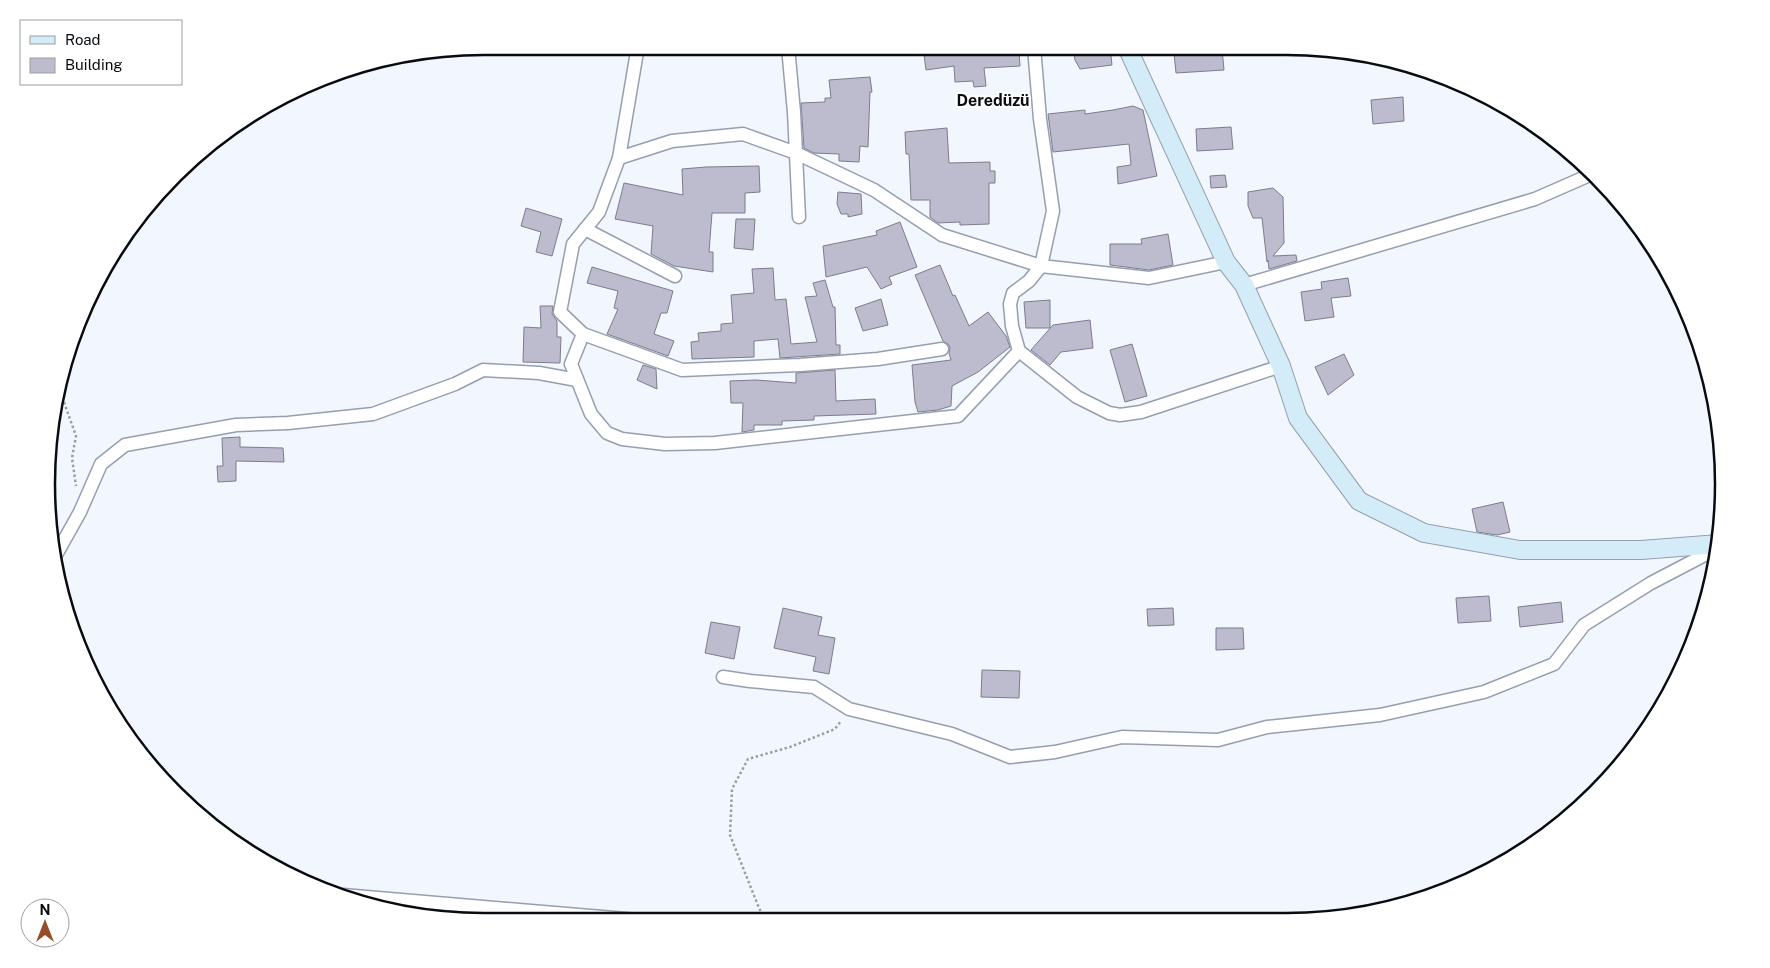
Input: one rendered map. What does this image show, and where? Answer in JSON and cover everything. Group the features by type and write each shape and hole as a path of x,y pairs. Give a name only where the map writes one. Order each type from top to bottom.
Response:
{"street":[{"path":"636,55 619,158 599,212 573,244 560,312 583,334 682,370 878,359 942,350"},
{"path":"789,55 799,217"},
{"path":"1035,55 1040,119 1053,211 1041,266 1029,281 1014,293 1010,304 1012,326 1019,350 1077,397 1109,413 1120,415 1141,412 1281,366"},
{"path":"1131,55 1226,262 1244,285 1281,366 1298,418 1359,501 1424,533 1520,550 1641,550 1710,546"},
{"path":"619,158 672,141 743,134 796,153 874,190 942,235 1041,266 1149,278 1226,262"},
{"path":"1244,285 1535,200 1585,177"},
{"path":"585,229 675,276"},
{"path":"583,334 571,364 591,414 607,433 622,439 665,444 716,443 958,416 1019,350"},
{"path":"60,548 80,512 101,464 125,445 236,425 288,423 373,414 455,384 483,370 539,373 577,380"},
{"path":"723,677 814,687 849,709 952,734 1010,758 1054,752 1122,737 1218,740 1267,727 1380,715 1484,692 1554,664 1584,626 1651,583 1709,551"},
{"path":"371,897 555,913"}],"path":[{"path":"63,398 76,436 72,458 80,512"},
{"path":"762,913 730,835 732,789 748,759 790,746 834,729 849,709"}],"building":[{"path":"924,55 1019,55 1020,66 984,68 986,86 974,87 973,81 955,82 954,66 926,70"},
{"path":"1074,55 1111,55 1112,65 1080,69"},
{"path":"1174,55 1223,55 1224,70 1176,73"},
{"path":"870,77 872,92 870,92 868,147 860,146 859,162 839,161 839,154 814,153 804,148 801,103 825,102 825,98 831,98 829,80"},
{"path":"1403,97 1404,121 1373,124 1371,100"},
{"path":"1133,106 1143,110 1157,176 1118,184 1117,167 1131,165 1129,144 1053,152 1048,114 1085,110 1085,114"},
{"path":"1231,127 1233,149 1197,151 1196,129"},
{"path":"947,128 949,163 990,162 990,171 995,171 995,183 989,183 989,224 960,225 960,222 938,223 930,217 930,200 911,200 909,154 906,154 905,132"},
{"path":"759,166 760,192 745,193 745,213 712,213 709,252 713,252 713,272 674,266 651,254 653,226 615,219 624,183 683,195 682,169"},
{"path":"1225,175 1227,187 1211,188 1210,176"},
{"path":"1273,188 1283,197 1284,243 1273,256 1296,255 1297,261 1269,269 1262,218 1253,218 1248,206 1248,192"},
{"path":"838,192 861,194 862,214 848,217 848,214 841,214 837,204"},
{"path":"526,208 562,219 552,256 536,252 541,232 521,226"},
{"path":"736,219 755,219 753,250 734,248"},
{"path":"900,222 917,267 889,277 892,284 881,289 867,267 826,277 823,246 877,235 876,231"},
{"path":"1168,234 1173,265 1149,270 1110,265 1110,244 1142,244 1141,239"},
{"path":"940,265 953,296 955,295 969,326 988,312 1006,336 1010,347 978,372 952,386 951,406 938,410 918,412 915,402 912,365 951,360 950,347 943,341 915,275"},
{"path":"592,267 673,291 667,313 661,313 654,334 674,341 668,356 607,334 618,309 614,308 618,291 587,283"},
{"path":"773,268 775,300 786,299 791,344 817,342 805,297 817,296 813,283 825,280 833,307 835,307 836,345 840,345 840,354 780,358 778,339 754,341 754,357 692,359 691,342 699,341 698,333 721,331 721,324 733,323 731,295 754,293 752,269"},
{"path":"1348,278 1351,296 1331,298 1334,317 1305,321 1301,292 1322,289 1321,282"},
{"path":"881,299 888,325 863,331 855,308"},
{"path":"1050,300 1050,328 1026,328 1024,302"},
{"path":"540,306 553,306 552,314 557,321 557,337 561,337 560,363 523,362 524,327 541,328"},
{"path":"1090,320 1093,348 1061,352 1050,365 1031,350 1053,325"},
{"path":"1132,344 1147,396 1125,402 1110,350"},
{"path":"1344,354 1354,375 1328,395 1315,367"},
{"path":"643,365 656,369 657,389 637,380"},
{"path":"835,370 836,401 875,399 876,414 814,416 814,420 782,421 782,425 754,425 754,430 742,432 743,403 731,403 730,381 756,380 796,383 796,373"},
{"path":"240,437 240,447 283,448 284,462 236,461 236,481 218,482 217,466 223,466 222,438"},
{"path":"1503,502 1510,532 1497,535 1477,532 1472,509"},
{"path":"1489,596 1491,621 1458,623 1456,598"},
{"path":"1561,602 1563,622 1520,627 1518,607"},
{"path":"783,608 822,617 818,635 835,638 829,674 813,671 816,657 774,648"},
{"path":"1173,608 1174,625 1148,626 1147,609"},
{"path":"711,622 740,627 734,659 705,653"},
{"path":"1216,628 1243,628 1244,649 1216,650"},
{"path":"982,670 1020,671 1019,698 981,697"}],"district":[{"name":"Deredüzü","path":"993,100"}]}
